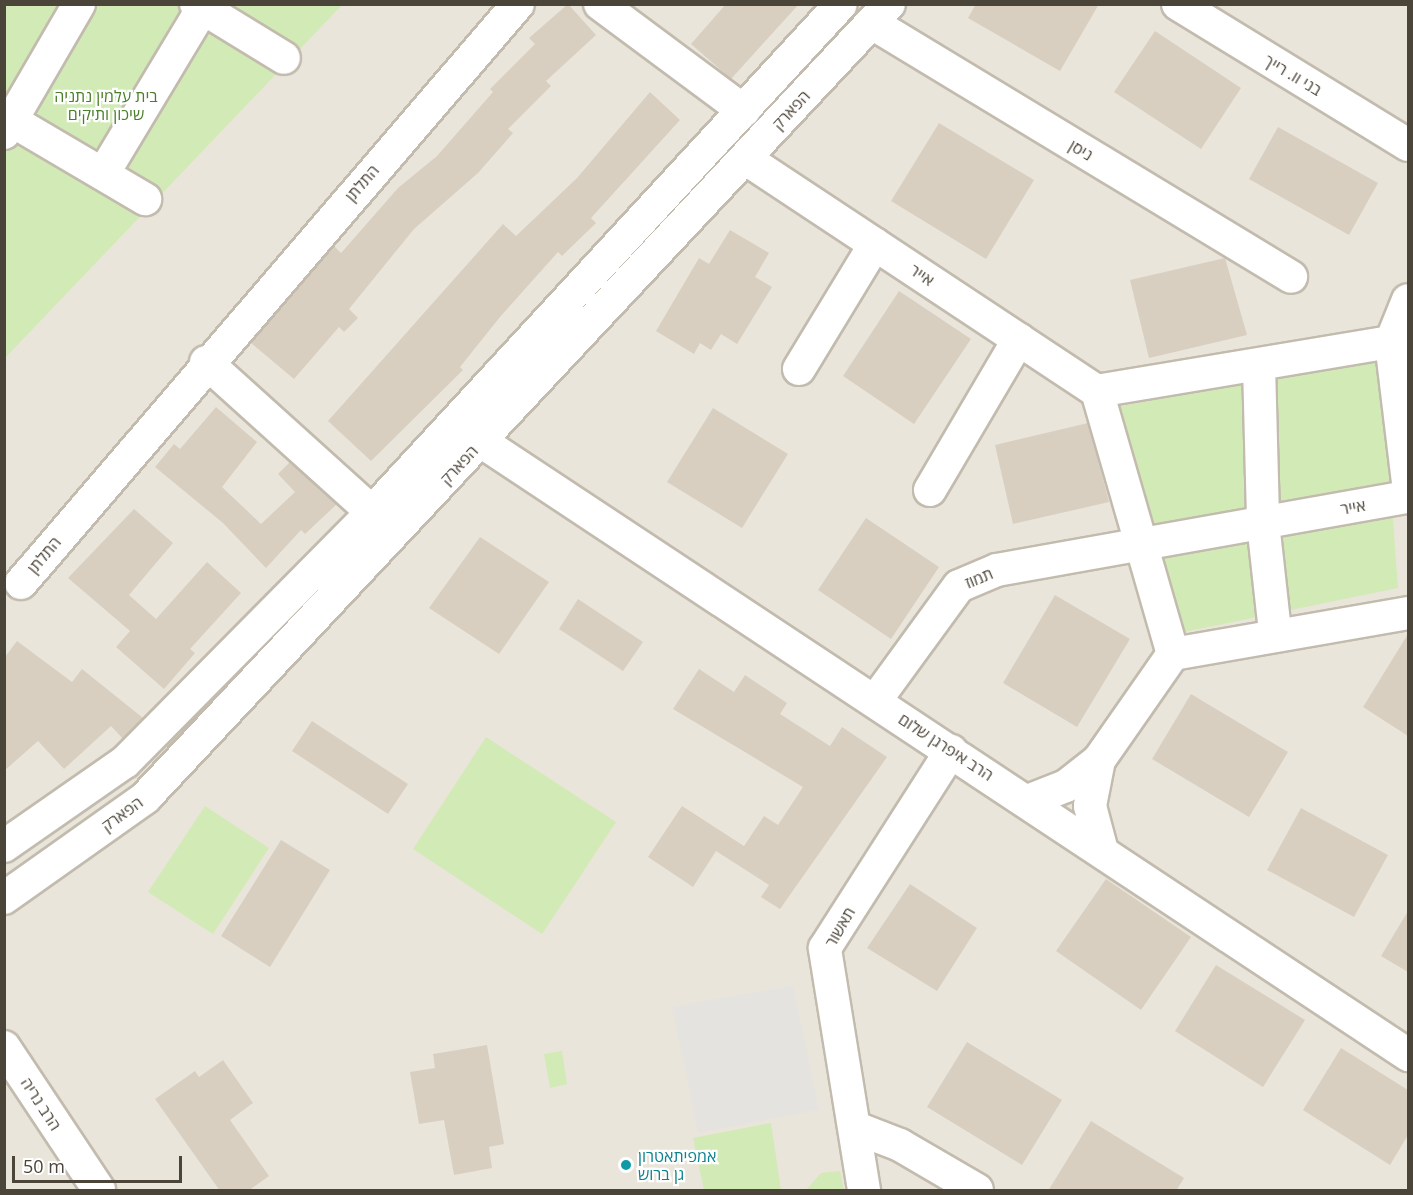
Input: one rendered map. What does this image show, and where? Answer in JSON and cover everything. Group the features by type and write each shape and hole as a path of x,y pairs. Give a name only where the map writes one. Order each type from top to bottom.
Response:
{"street":[{"path":"79,4 7,123 145,198"},
{"name":"התלתן","path":"21,583 206,362 518,4"},
{"path":"600,4 744,111"},
{"name":"הפארק","path":"4,846 125,762 372,512 841,4"},
{"name":"בני וו. רייך","path":"1178,4 1408,145"},
{"path":"103,174 201,6 284,58"},
{"name":"הפארק","path":"4,898 145,798 482,442 880,14"},
{"name":"ניסן","path":"880,14 1291,277"},
{"name":"אייר","path":"746,159 1097,391"},
{"path":"799,369 876,244"},
{"path":"1408,300 1391,342 1408,482"},
{"path":"930,490 1019,339"},
{"path":"1173,654 1138,542 1097,391 1391,342"},
{"path":"206,362 372,512"},
{"path":"1259,365 1263,523 1275,632"},
{"name":"הרב איפרגן שלום","path":"482,442 1028,801 1408,1055"},
{"name":"אייר","path":"1138,542 1263,523 1408,497"},
{"name":"תמוז","path":"875,701 959,586 998,570 1138,542"},
{"path":"1028,801 1066,786 1099,760 1173,654 1275,632 1408,613"},
{"name":"תאשור","path":"864,1191 856,1128 825,948 951,751"},
{"path":"1099,760 1090,806 1102,851"},
{"name":"הרב נריה","path":"4,1047 99,1191"},
{"path":"856,1128 900,1145 977,1191"}],"shaded area":[{"path":"5,5 1408,5 1408,1190 5,1190"},
{"path":"793,985 819,1110 698,1133 672,1007"}],"green space":[{"name":"בית עלמין נתניה שיכון ותיקים","path":"5,5 342,5 5,358"},
{"path":"1381,359 1398,588 1184,632 1116,407"},
{"path":"486,737 616,822 542,934 413,849"},
{"path":"205,806 269,848 213,934 148,892"},
{"path":"562,1051 567,1084 550,1088 544,1054"},
{"path":"771,1123 781,1190 704,1190 693,1138"},
{"path":"840,1171 844,1190 806,1190 821,1173"}],"building":[{"path":"568,4 596,35 546,81 551,86 508,129 513,133 478,173 414,229 349,309 358,318 344,332 339,327 294,379 251,343 334,246 341,253 398,188 437,156 493,92 490,89 535,44 529,38"},
{"path":"726,4 799,4 731,79 691,44"},
{"path":"976,4 1099,4 1060,71 968,18"},
{"path":"1155,31 1241,88 1201,149 1114,92"},
{"path":"650,92 680,120 591,218 596,223 562,256 558,252 500,317 460,367 463,370 371,461 328,421 503,224 516,236 577,178"},
{"path":"939,123 1034,180 986,259 891,201"},
{"path":"1278,127 1378,183 1349,235 1249,179"},
{"path":"730,230 769,253 755,277 772,287 737,344 721,334 711,350 700,343 694,354 656,331 699,258 709,264"},
{"path":"1225,258 1247,335 1149,358 1130,280"},
{"path":"899,291 971,339 914,424 843,376"},
{"path":"216,407 257,442 222,487 261,524 295,492 278,474 290,462 337,504 305,534 301,530 266,568 223,523 155,467 174,444 180,449"},
{"path":"713,408 788,454 742,528 667,482"},
{"path":"1088,423 1109,502 1013,524 995,445"},
{"path":"134,509 173,543 129,595 156,619 207,562 241,593 190,649 195,653 164,689 116,647 130,631 68,578"},
{"path":"866,518 939,567 891,639 818,590"},
{"path":"480,537 549,582 499,654 429,608"},
{"path":"1055,595 1130,639 1077,727 1003,683"},
{"path":"578,599 643,642 623,671 559,629"},
{"path":"1408,634 1408,736 1363,707"},
{"path":"17,641 72,682 82,669 143,718 123,739 111,726 64,769 38,741 4,771 4,658"},
{"path":"699,669 734,692 745,675 787,703 780,714 830,746 842,727 887,757 780,909 761,897 769,885 716,851 693,887 648,857 682,806 744,846 764,816 778,825 803,787 673,709"},
{"path":"1191,694 1288,752 1249,817 1152,759"},
{"path":"312,721 408,784 388,814 292,751"},
{"path":"1301,808 1388,855 1354,917 1267,870"},
{"path":"281,840 330,870 270,967 221,936"},
{"path":"1106,879 1191,937 1141,1010 1056,951"},
{"path":"910,884 977,928 937,991 867,948"},
{"path":"1408,911 1408,972 1381,956"},
{"path":"1216,965 1305,1020 1263,1087 1175,1031"},
{"path":"967,1042 1062,1100 1022,1165 927,1107"},
{"path":"487,1045 504,1144 489,1147 492,1168 454,1175 444,1120 419,1124 410,1072 435,1068 433,1054"},
{"path":"1341,1048 1408,1090 1408,1135 1390,1165 1303,1110"},
{"path":"223,1060 253,1103 230,1120 269,1176 248,1191 220,1191 155,1099 195,1071 199,1077"},
{"path":"1091,1121 1184,1178 1176,1191 1048,1191"}],"place":[{"name":"אמפיתאטרון גן ברוש","path":"626,1165"}]}
